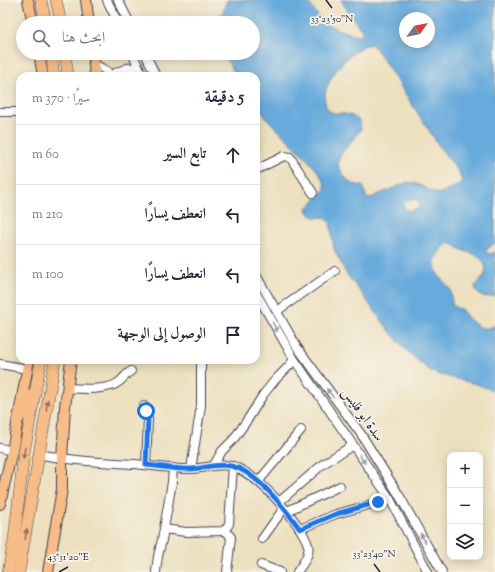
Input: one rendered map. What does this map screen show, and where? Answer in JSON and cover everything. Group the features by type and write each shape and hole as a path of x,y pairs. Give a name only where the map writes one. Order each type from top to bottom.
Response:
{"highway":[{"path":"42,0 45,16"},
{"path":"56,0 59,16"},
{"path":"52,60 54,72"},
{"path":"66,60 67,72"},
{"path":"8,572 14,540 24,453 40,364"},
{"path":"19,572 54,364"},
{"path":"17,421 37,388"}],"main road":[{"path":"28,0 31,16"},
{"path":"86,0 88,16"},
{"path":"40,60 42,72"},
{"path":"94,60 95,72"},
{"path":"48,572 62,489 64,407 70,364"},
{"path":"0,504 12,451 28,365"}],"street":[{"path":"107,0 115,16"},
{"path":"118,0 126,16"},
{"path":"136,60 141,72"},
{"path":"148,60 154,72"},
{"path":"94,64 108,72"},
{"path":"118,72 127,68 139,67"},
{"path":"0,112 16,112"},
{"path":"260,168 284,156 290,157 313,193"},
{"path":"277,311 336,271"},
{"name":"سدة ابو فليس","path":"260,282 302,355 361,434 399,495 442,572"},
{"name":"سدة ابو فليس","path":"260,300 294,359 390,498 428,572"},
{"path":"214,465 222,451 233,440 248,419 263,395 294,359"},
{"path":"0,364 28,365"},
{"path":"191,469 201,406 201,364"},
{"path":"67,388 86,389 111,386 119,382 131,371"},
{"path":"144,406 148,419 146,465"},
{"path":"258,482 301,430"},
{"path":"262,539 283,507 323,464 353,445"},
{"path":"0,448 12,451"},
{"path":"39,454 62,459 172,468 191,469 214,465 233,466 242,470 258,482 283,507 300,529 308,544 308,550 305,560 297,572"},
{"path":"164,529 186,532 225,530 229,524 233,466"},
{"path":"156,572 172,482 172,468"},
{"path":"283,507 340,486"},
{"path":"300,529 336,514 390,498"},
{"path":"225,530 231,537 227,572"},
{"path":"261,565 280,572"}],"water":[{"path":"227,0 307,0 317,15 329,25 342,31 360,35 363,32 341,0 495,0 495,243 485,251 489,254 495,252 495,296 482,296 479,295 476,290 475,286 486,271 485,265 477,255 462,250 449,243 440,251 435,260 435,265 438,275 447,285 451,293 452,304 454,306 461,309 471,321 480,327 490,328 495,325 495,391 476,384 437,374 429,370 408,352 392,334 346,273 334,249 330,222 325,217 316,217 309,214 307,208 325,190 324,182 308,160 272,124 260,108 260,72 234,72 227,60 260,60 260,16 222,16","holes":["371,44 377,50 441,149 459,172 462,182 453,188 438,194 417,184 408,182 368,199 363,186 353,184 348,181 339,168 339,158 361,129 360,121 350,115 330,112 326,106 325,97 327,88 338,68 355,51","415,199 420,205 416,209 409,211 403,207 403,204 407,200"]}],"route":[{"path":"146,411 148,419 146,465 191,469 214,465 233,466 242,470 258,482 279,502 300,529 336,514 378,502"}]}
